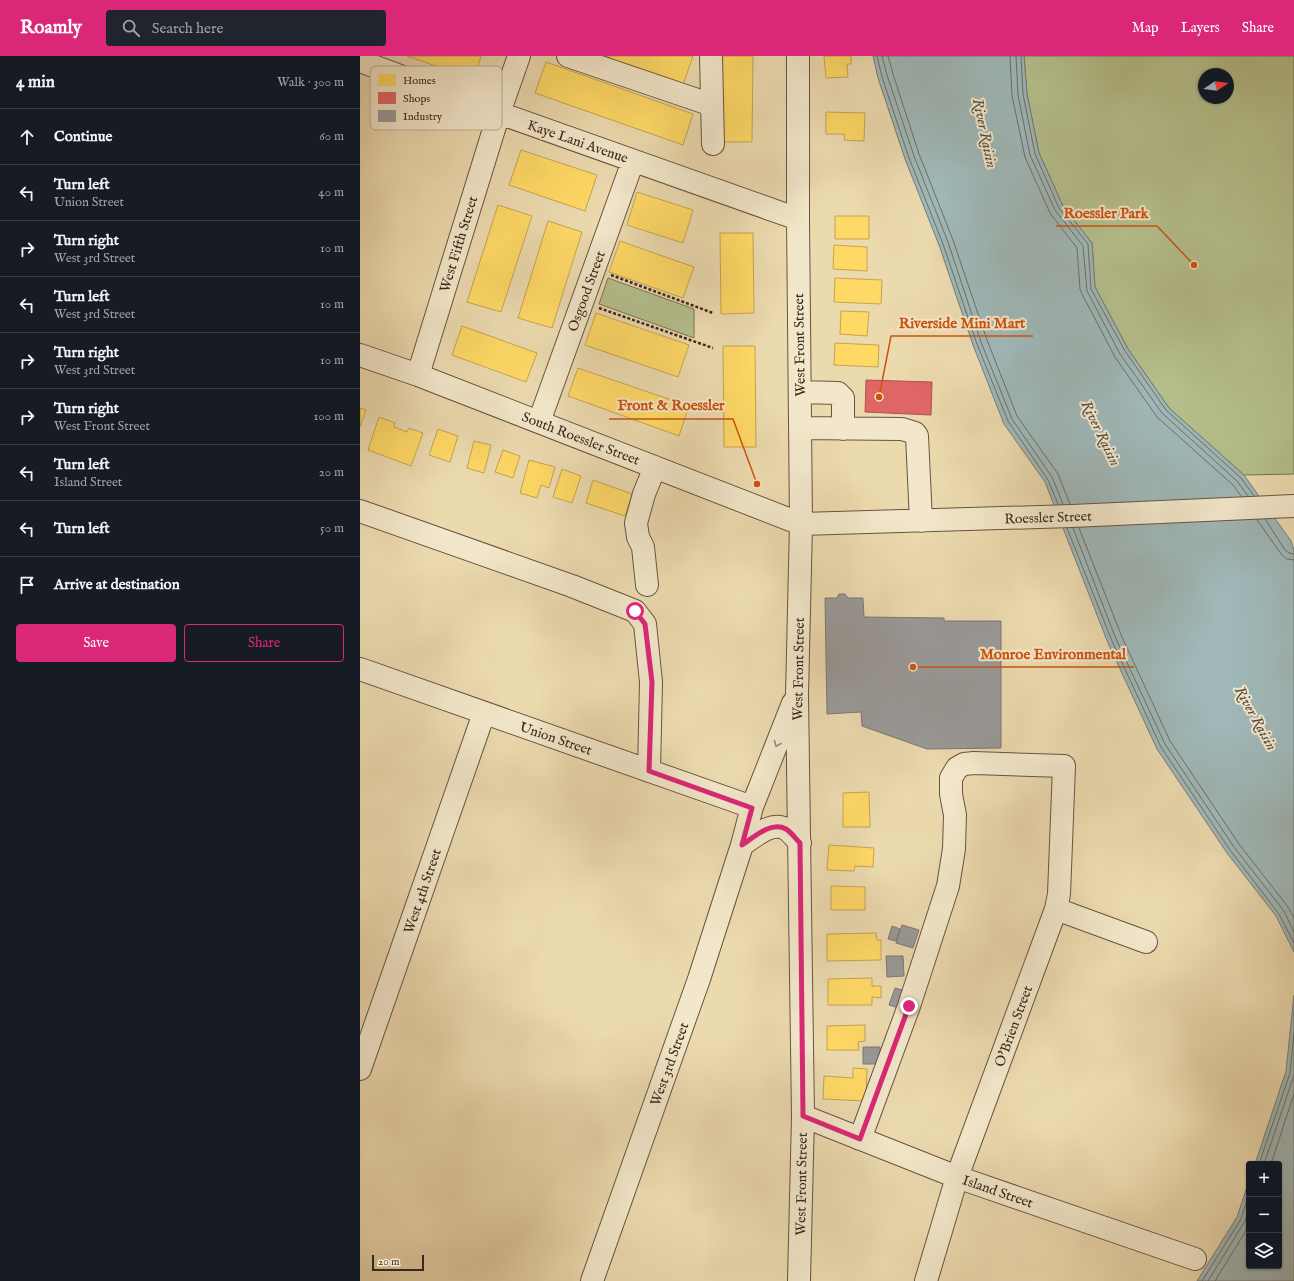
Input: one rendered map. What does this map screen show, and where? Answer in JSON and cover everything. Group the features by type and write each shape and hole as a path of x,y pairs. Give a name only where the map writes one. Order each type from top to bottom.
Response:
{"street":[{"name":"West Fifth Street","path":"502,104 519,56"},
{"path":"568,56 712,105"},
{"path":"712,56 713,144"},
{"name":"West Front Street","path":"798,56 801,524 797,694 803,1116 799,1281"},
{"name":"Kaye Lani Avenue","path":"360,61 373,66"},
{"name":"Kaye Lani Avenue","path":"502,114 798,219"},
{"name":"West Fifth Street","path":"418,375 494,130"},
{"name":"Osgood Street","path":"539,422 633,160"},
{"name":"South Roessler Street","path":"360,355 418,375 801,524"},
{"path":"800,392 838,393 841,395 843,428"},
{"path":"800,428 902,430 915,433 917,436 921,521"},
{"path":"647,585 643,547 638,537 636,523 644,494 655,467"},
{"name":"Roessler Street","path":"801,524 1072,516 1294,506"},
{"path":"360,511 572,586 635,611 645,624 652,682 649,771"},
{"name":"Union Street","path":"360,669 752,808"},
{"name":"West 3rd Street","path":"592,1281 699,979 742,845 752,808 797,694"},
{"name":"West 4th Street","path":"360,1070 484,713"},
{"name":"O'Brien Street","path":"860,1139 909,1006 948,886 954,849 954,815 951,794 951,778 957,768 964,764 1064,766 1059,894 1056,909 958,1177 926,1281"},
{"path":"742,845 760,832 774,827 786,829 800,843"},
{"path":"1056,909 1146,942"},
{"name":"Island Street","path":"803,1116 958,1177 1195,1258"}],"path":[{"path":"594,269 714,313"},
{"path":"582,302 713,348"}],"green space":[{"path":"1024,56 1294,56 1294,474 1244,475 1169,408 1128,349 1095,287 1092,243 1063,206 1039,153 1027,94"},
{"path":"608,278 694,309 694,338 599,304"}],"water":[{"name":"River Raisin","path":"873,56 1024,56 1027,94 1039,153 1063,206 1092,243 1095,287 1128,349 1169,408 1244,475 1291,541 1294,550 1294,952 1276,916 1227,853 1157,749 1108,643 1045,482 1004,424 973,345 939,245 905,159 878,78"},
{"path":"1294,995 1294,1281 1197,1281 1237,1217 1246,1190 1246,1269 1282,1269 1282,1161 1256,1161 1286,1071"}],"building: Homes":[{"path":"407,56 481,56 478,66 436,66"},
{"path":"599,56 693,56 683,85"},
{"path":"720,56 753,56 752,142 719,142"},
{"path":"824,56 851,56 851,64 847,64 848,77 826,78"},
{"path":"546,62 693,114 683,145 535,93"},
{"path":"826,112 865,113 864,141 844,140 845,134 826,134"},
{"path":"521,150 597,175 585,211 509,185"},
{"path":"637,192 693,210 683,243 627,225"},
{"path":"498,205 532,216 501,312 467,302"},
{"path":"835,216 869,216 869,239 835,239"},
{"path":"548,221 582,232 552,328 518,318"},
{"path":"720,233 753,233 754,313 721,314"},
{"path":"620,241 694,267 683,298 609,272"},
{"path":"834,245 867,247 867,271 833,269"},
{"path":"835,278 882,280 881,304 834,302"},
{"path":"841,311 869,312 867,336 840,334"},
{"path":"596,313 689,345 678,377 585,345"},
{"path":"462,326 537,353 526,382 452,355"},
{"path":"835,343 879,345 878,367 834,365"},
{"path":"723,346 755,346 756,447 724,447"},
{"path":"578,368 689,406 679,436 568,396"},
{"path":"360,408 366,410 360,427"},
{"path":"379,417 395,423 394,427 407,432 409,428 423,433 411,466 368,450"},
{"path":"438,429 458,436 450,462 429,455"},
{"path":"474,441 491,445 484,473 467,468"},
{"path":"503,450 520,456 513,478 495,472"},
{"path":"529,460 555,467 549,488 541,485 537,498 520,493"},
{"path":"562,469 581,476 572,503 553,497"},
{"path":"593,480 632,494 625,516 586,503"},
{"path":"869,792 870,827 843,827 843,793"},
{"path":"829,845 874,848 873,867 855,866 854,871 827,870"},
{"path":"831,886 865,887 865,910 831,910"},
{"path":"876,933 877,940 881,940 881,960 827,961 827,934"},
{"path":"872,978 872,986 881,986 881,998 872,997 872,1005 828,1005 828,979"},
{"path":"865,1025 865,1041 858,1042 859,1050 827,1050 827,1026"},
{"path":"853,1068 867,1069 866,1101 823,1099 824,1076 853,1078"}],"building: Shops":[{"path":"866,380 932,382 931,415 865,412"}],"building: Industry":[{"path":"839,594 845,594 848,598 863,598 864,617 944,618 944,621 1001,621 1001,748 927,749 862,726 861,712 827,714 825,598 837,598"},
{"path":"902,925 919,930 913,948 896,943"},
{"path":"892,926 900,929 896,941 888,939"},
{"path":"886,956 903,956 904,976 887,977"},
{"path":"895,988 906,991 899,1008 889,1005"},
{"path":"863,1047 880,1047 881,1064 863,1064"}],"place":[{"name":"Roessler Park","path":"1194,265"},
{"name":"Riverside Mini Mart","path":"879,397"},
{"name":"Front & Roessler","path":"757,484"},
{"name":"Monroe Environmental","path":"913,667"}],"route":[{"path":"635,611 645,624 652,682 649,771 752,808 742,845 760,832 774,827 786,829 800,843 803,1116 860,1139 909,1006"}]}
